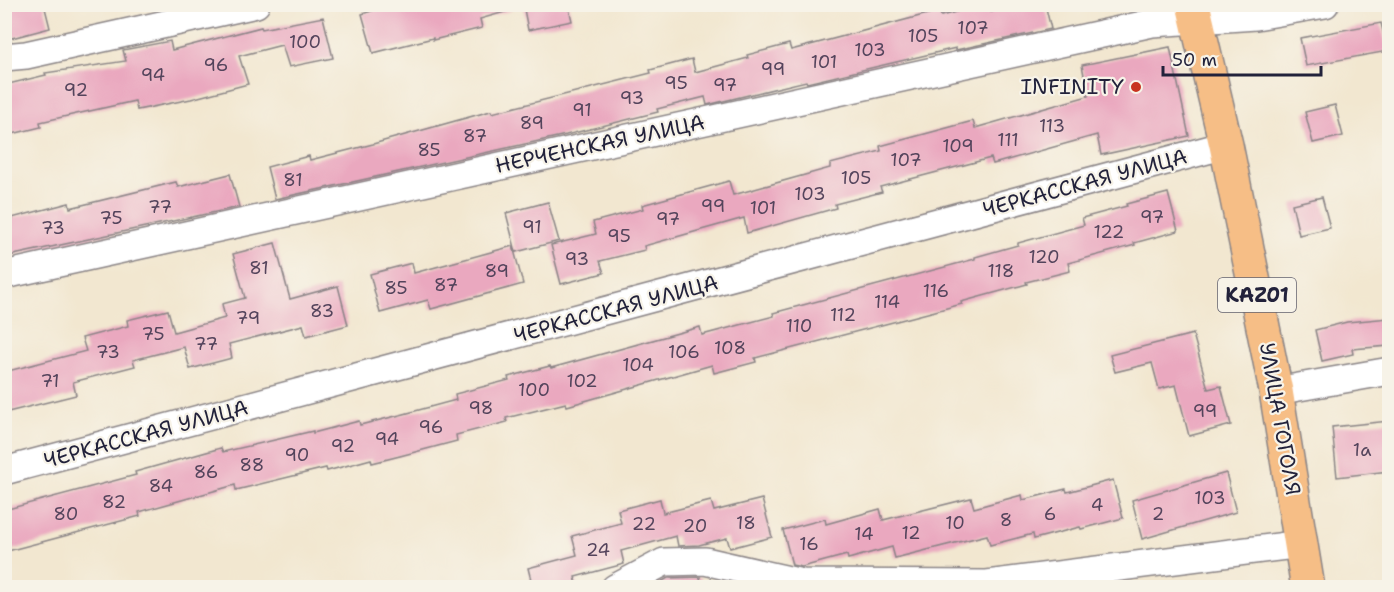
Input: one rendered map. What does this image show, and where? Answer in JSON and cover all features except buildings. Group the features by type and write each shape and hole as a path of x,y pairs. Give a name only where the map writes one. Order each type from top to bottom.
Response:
{"highway":[{"name":"УЛИЦА ГОГОЛЯ","path":"1195,12 1226,145 1276,391 1308,588"}],"street":[{"path":"4,57 26,55 256,4"},
{"name":"НЕРЧЕНСКАЯ УЛИЦА","path":"4,275 1195,12 1256,16 1325,4"},
{"name":"ЧЕРКАССКАЯ УЛИЦА","path":"4,471 1226,145"},
{"path":"1276,391 1389,370"},
{"path":"615,588 664,562 705,561 802,583 987,584 1302,544"}],"place":[{"name":"INFINITY","path":"1136,87"}]}
